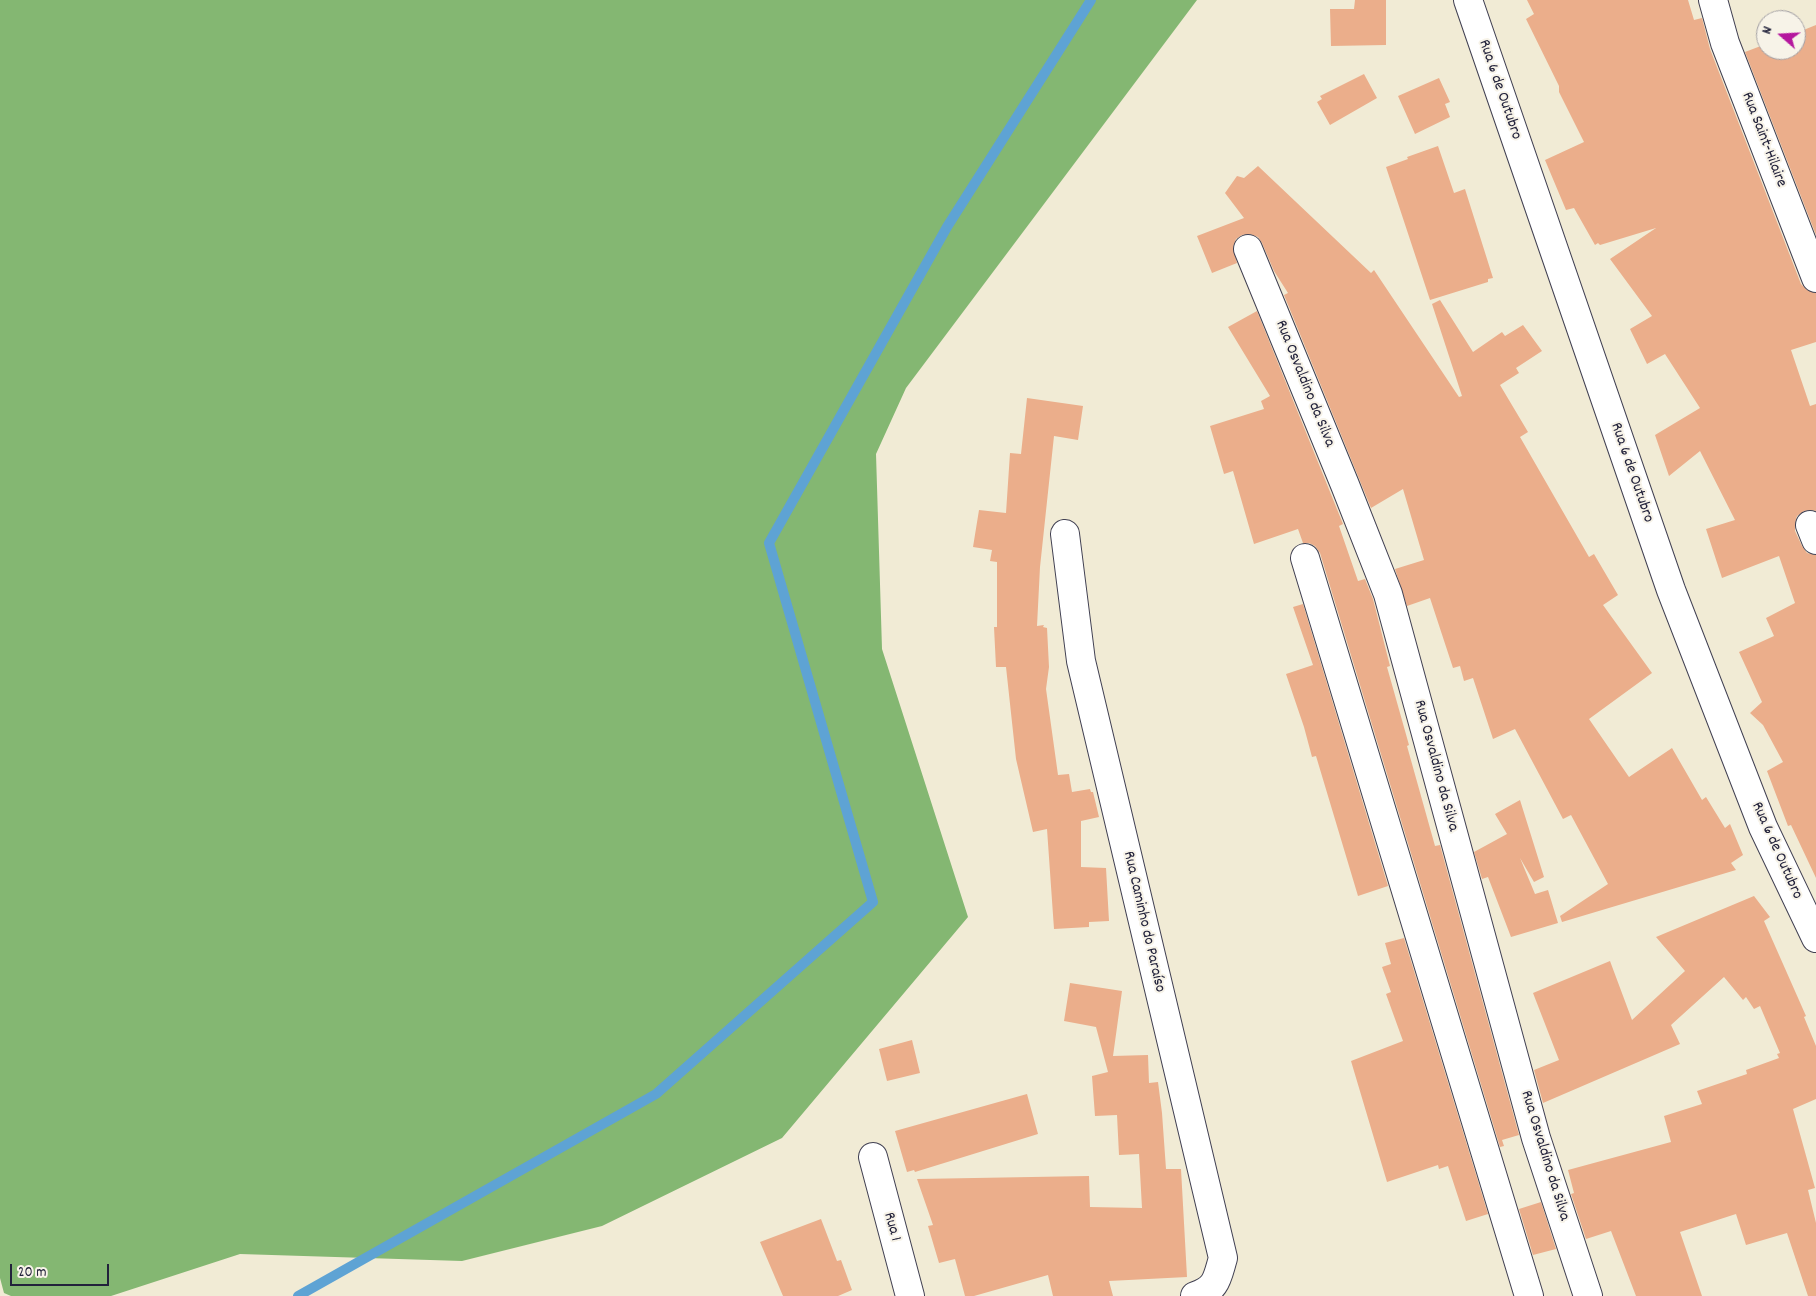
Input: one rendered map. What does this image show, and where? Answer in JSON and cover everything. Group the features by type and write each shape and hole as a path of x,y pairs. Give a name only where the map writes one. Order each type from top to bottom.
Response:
{"street":[{"name":"Rua 6 de Outubro","path":"1468,0 1672,590 1763,827 1816,938"},
{"name":"Rua Saint-Hilaire","path":"1713,0 1725,43 1816,278"},
{"name":"Rua Osvaldino da Silva","path":"1248,249 1388,594 1536,1138 1588,1296"},
{"name":"Rua Caminho do Paraíso","path":"1065,534 1081,661 1223,1258 1216,1283 1202,1294 1195,1296"},
{"path":"1305,558 1529,1296"},
{"name":"Rua 1","path":"873,1157 910,1296"}],"green space":[{"path":"0,0 1197,0 906,388 876,454 882,649 968,917 782,1138 602,1226 462,1261 240,1254 111,1296 11,1296 4,1293 0,1278"}],"building":[{"path":"1355,0 1386,0 1386,45 1331,46 1330,9 1354,9"},
{"path":"1527,0 1688,0 1694,20 1702,18 1710,49 1801,284 1807,290 1816,293 1816,342 1791,350 1810,406 1816,404 1816,511 1804,511 1797,516 1795,531 1807,553 1816,555 1816,878 1791,825 1788,826 1767,771 1783,762 1763,725 1750,713 1762,702 1739,652 1774,636 1766,618 1795,603 1779,556 1722,578 1706,529 1735,520 1700,451 1669,476 1655,435 1700,408 1665,354 1647,364 1630,329 1652,316 1610,259 1656,228 1595,245 1574,208 1566,210 1545,160 1584,142 1526,19 1534,14"},
{"path":"1816,25 1816,235 1745,52 1756,48 1756,60 1806,60 1806,29"},
{"path":"1364,74 1377,98 1330,125 1317,102 1322,99 1320,96"},
{"path":"1439,78 1450,102 1445,104 1450,117 1415,134 1398,96"},
{"path":"1438,146 1454,193 1465,189 1493,278 1488,279 1488,282 1430,300 1386,167"},
{"path":"1258,166 1371,273 1374,270 1459,397 1462,396 1432,304 1440,300 1473,352 1502,332 1505,336 1523,325 1542,351 1516,368 1519,373 1500,385 1528,432 1520,437 1589,557 1594,554 1618,595 1603,605 1652,673 1589,719 1629,777 1672,748 1702,800 1706,797 1725,828 1730,824 1743,855 1731,863 1736,870 1562,922 1560,916 1608,884 1571,815 1563,819 1515,729 1493,739 1473,678 1464,681 1460,666 1453,668 1430,598 1407,606 1395,569 1424,560 1403,489 1371,508 1284,295 1288,293 1274,271 1258,237 1250,234 1242,235 1236,239 1233,247 1237,263 1212,273 1197,236 1244,218 1225,193 1237,176 1244,178"},
{"path":"1257,311 1343,524 1339,526 1358,581 1365,579 1373,599 1390,666 1387,667 1409,745 1407,746 1435,846 1440,845 1519,1135 1502,1140 1504,1146 1500,1147 1320,553 1315,546 1303,543 1298,529 1254,544 1233,471 1224,474 1210,426 1264,409 1261,401 1270,396 1228,327"},
{"path":"1027,398 1083,406 1078,440 1054,436 1040,567 1037,626 1044,625 1043,627 1047,628 1049,667 1046,689 1058,775 1069,774 1072,792 1090,789 1093,792 1099,817 1081,821 1081,867 1106,868 1109,921 1089,922 1089,927 1054,929 1047,829 1033,832 1016,759 1006,667 996,667 994,627 997,627 997,562 990,561 992,550 973,547 979,510 1006,513 1010,453 1021,454"},
{"path":"1303,604 1388,886 1358,896 1316,756 1312,757 1286,674 1313,665 1293,607"},
{"path":"1520,800 1544,877 1534,882 1520,858 1535,894 1548,890 1558,923 1511,937 1488,877 1482,879 1474,852 1507,834 1495,814"},
{"path":"1754,896 1770,917 1764,921 1806,1016 1804,1017 1816,1046 1816,1099 1793,1109 1815,1188 1808,1190 1816,1223 1816,1296 1808,1296 1787,1233 1746,1245 1736,1214 1680,1232 1702,1296 1636,1296 1611,1231 1586,1239 1571,1194 1574,1193 1568,1170 1671,1142 1664,1116 1702,1104 1697,1091 1747,1074 1746,1070 1779,1058 1777,1054 1780,1053 1760,1006 1754,1009 1746,997 1743,1000 1724,977 1671,1025 1680,1044 1543,1103 1534,1070 1559,1060 1533,993 1610,961 1632,1020 1685,971 1656,937"},
{"path":"1404,938 1488,1214 1466,1221 1448,1166 1439,1169 1438,1165 1387,1182 1351,1061 1403,1041 1386,994 1391,992 1382,967 1391,964 1385,943"},
{"path":"1070,983 1122,991 1113,1056 1148,1055 1149,1083 1158,1082 1166,1169 1181,1169 1187,1277 1109,1281 1113,1296 1053,1296 1048,1275 974,1296 965,1296 955,1259 939,1263 928,1226 933,1225 917,1179 1089,1176 1090,1207 1142,1208 1139,1154 1119,1155 1117,1115 1095,1116 1092,1076 1108,1072 1096,1027 1064,1021"},
{"path":"912,1040 920,1073 887,1081 879,1049"},
{"path":"1027,1094 1038,1134 915,1172 914,1170 907,1172 895,1131"},
{"path":"1541,1202 1556,1249 1533,1255 1519,1209"},
{"path":"821,1219 837,1261 841,1260 852,1290 838,1296 783,1296 760,1242"}],"waterway":[{"path":"298,1296 656,1094 873,902 769,543 947,227 1091,0"}]}
